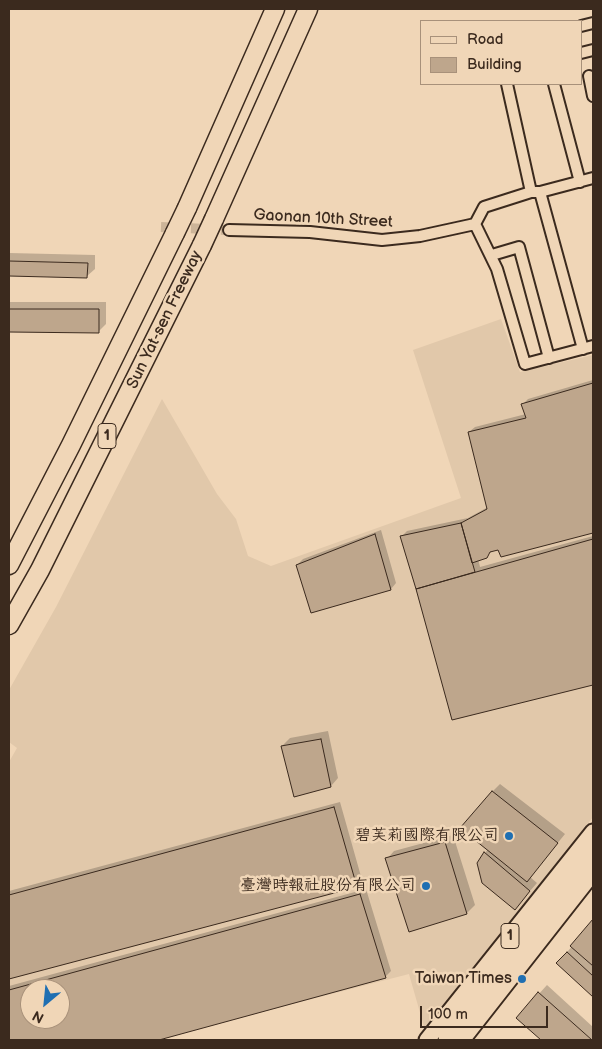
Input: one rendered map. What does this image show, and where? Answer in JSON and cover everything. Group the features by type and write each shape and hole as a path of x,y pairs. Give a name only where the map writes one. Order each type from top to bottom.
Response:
{"highway":[{"name":"Sun Yat-sen Freeway","path":"9,565 71,446 188,208 275,9"},
{"name":"Sun Yat-sen Freeway","path":"9,625 44,562 202,245 308,9"}],"main road":[{"name":"1","path":"427,1040 593,832"},
{"name":"1","path":"446,1040 593,853"},
{"name":"1","path":"462,1040 593,873"},
{"name":"1","path":"474,1040 593,889"}],"street":[{"path":"589,76 593,96"},
{"path":"507,85 535,192 582,349"},
{"path":"554,85 580,182"},
{"path":"593,178 484,207 474,224 492,256 525,364 593,346"},
{"name":"Gaonan 10th Street","path":"229,230 310,232 382,240 420,236 474,224"},
{"path":"492,256 519,247 549,358"}],"shaded area":[{"path":"501,319 520,372 593,355 593,817 425,1030 409,974 153,1040 9,1040 9,762 17,748 9,742 9,690 56,607 162,399 217,494 236,519 248,556 271,566 461,498 413,350"}],"building":[{"path":"9,261 88,263 87,278 9,276"},
{"path":"9,309 99,309 99,333 9,332"},
{"path":"593,383 593,533 501,557 498,550 490,552 487,558 472,563 461,523 487,509 468,432 526,418 521,404"},
{"path":"461,523 475,572 416,589 400,536"},
{"path":"375,534 391,590 311,613 296,565"},
{"path":"593,539 593,685 452,720 416,589"},
{"path":"321,739 331,787 294,797 281,746"},
{"name":"碧芙莉國際有限公司","path":"492,791 558,843 527,882 460,828"},
{"path":"334,807 357,887 9,979 9,895"},
{"name":"臺灣時報社股份有限公司","path":"445,842 467,914 409,932 385,858"},
{"path":"484,852 530,891 515,910 482,883 477,863"},
{"path":"360,894 386,978 159,1040 9,1040 9,990 20,987 20,1029 70,1029 70,979 49,979"},
{"path":"593,919 593,966 570,946"},
{"path":"567,952 593,976 593,997 556,963"},
{"path":"538,992 592,1040 541,1040 516,1018"}],"tunnel":[{"path":"161,227 229,230"}],"place":[{"name":"碧芙莉國際有限公司","path":"509,836"},
{"name":"臺灣時報社股份有限公司","path":"426,886"},
{"name":"Taiwan Times","path":"522,979"}]}
